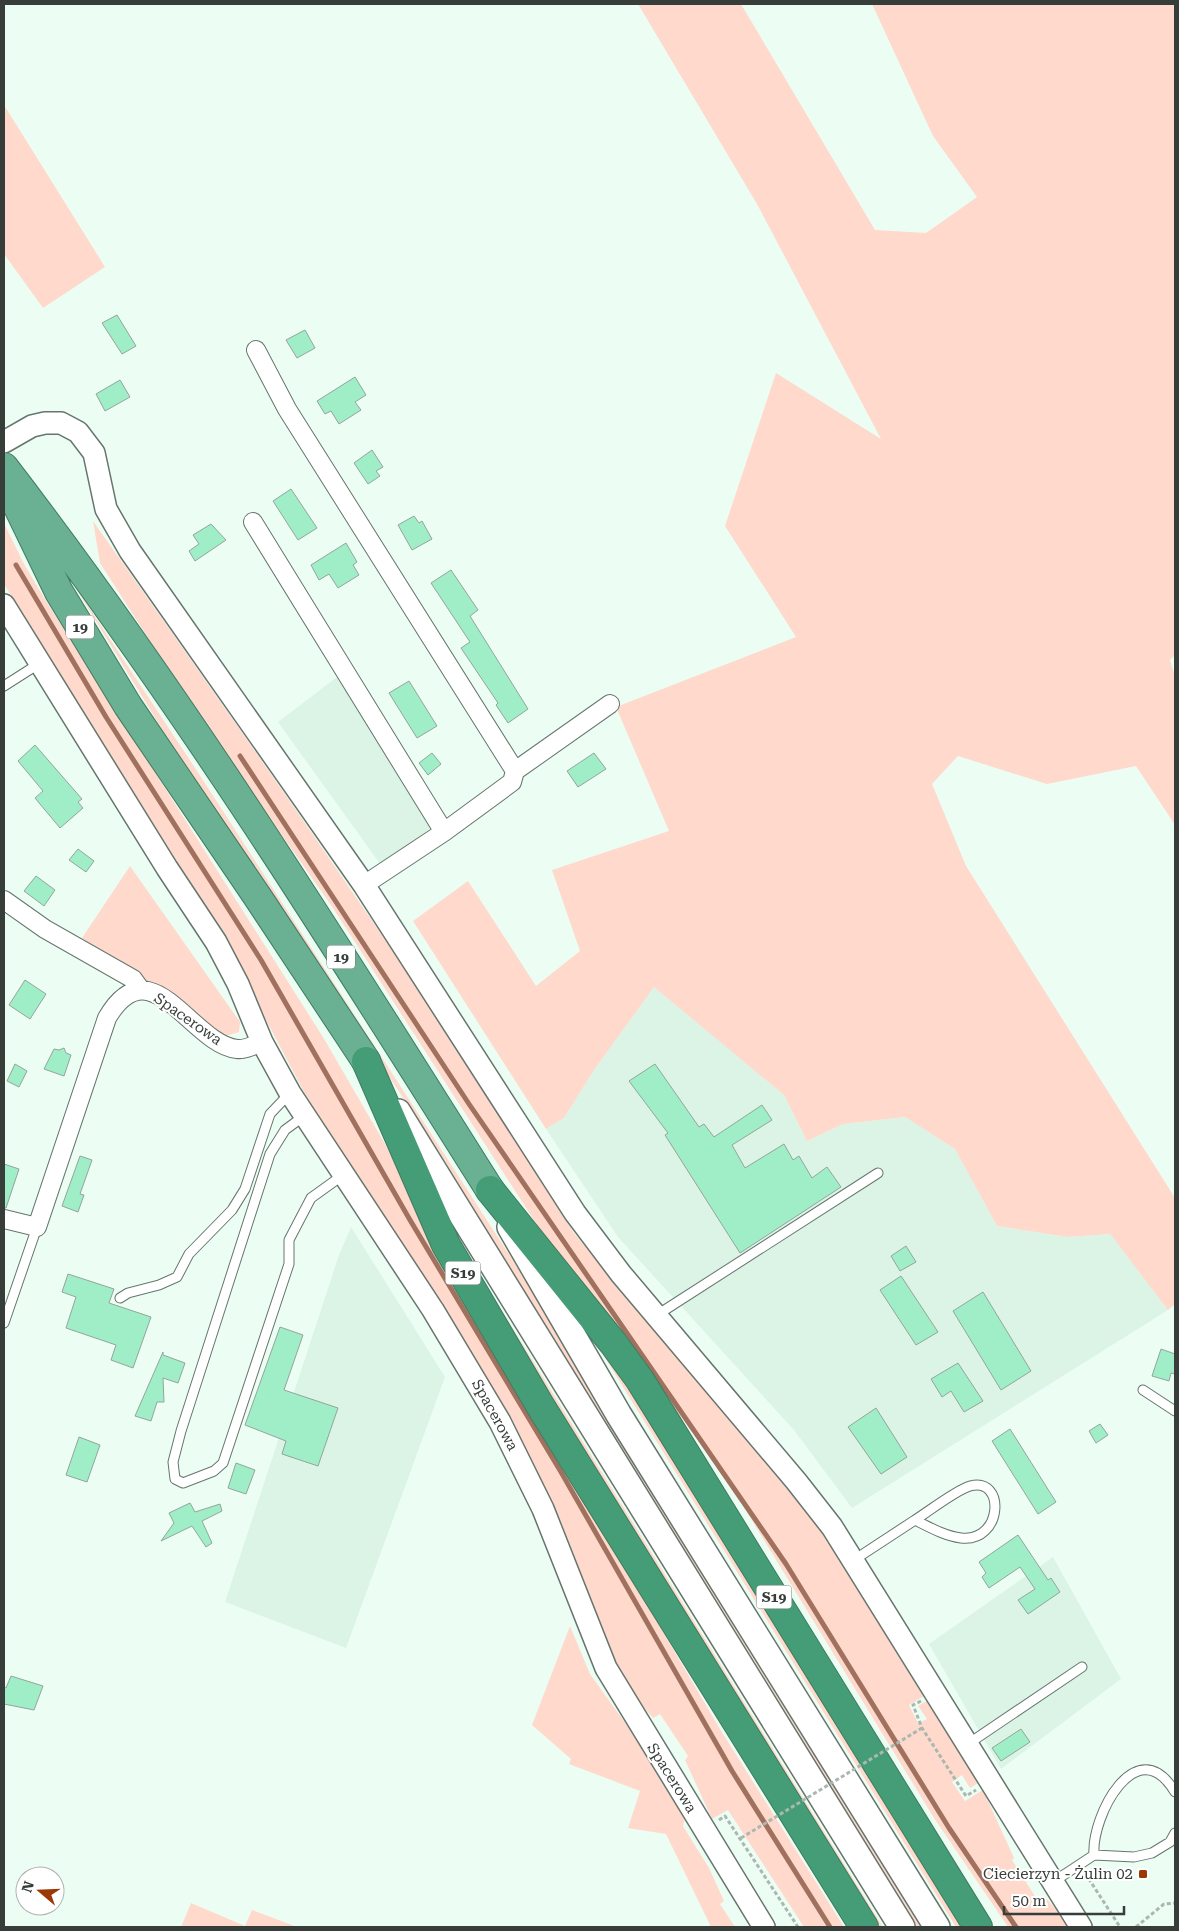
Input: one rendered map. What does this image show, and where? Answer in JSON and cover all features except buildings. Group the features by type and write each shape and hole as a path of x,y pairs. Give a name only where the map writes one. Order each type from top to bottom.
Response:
{"highway":[{"name":"19","path":"4,467 124,627 191,724 490,1190"},
{"name":"19","path":"4,477 59,592 128,706 366,1061"},
{"name":"S19","path":"366,1061 446,1245 541,1407 861,1923"},
{"name":"S19","path":"490,1190 613,1343 640,1380 978,1927"},
{"path":"960,1898 989,1927"}],"main road":[{"path":"366,1061 902,1927"},
{"path":"490,1190 522,1251 580,1344 619,1415 937,1927"}],"street":[{"path":"256,350 287,409 515,771"},
{"path":"4,442 32,426 50,422 67,426 86,440 94,452 106,509 130,551 364,885 574,1213 815,1504 854,1560 1081,1927"},
{"path":"253,522 444,832"},
{"path":"4,605 167,868 212,936 230,967 262,1042"},
{"path":"364,885 444,832 512,782 515,771 610,704"},
{"name":"Spacerowa","path":"4,900 46,929 133,979 141,990 167,1001 225,1046 245,1049 262,1042 304,1115 434,1310 500,1422 543,1509 606,1668 764,1927"},
{"name":"Spacerowa","path":"37,1227 107,1018 114,1005 127,994 141,990"},
{"path":"4,1219 37,1227"}],"lane":[{"path":"4,686 40,663"},
{"path":"120,1298 128,1293 158,1286 177,1277 189,1254 232,1210 246,1189 270,1114 290,1093"},
{"path":"304,1115 285,1130 270,1154 181,1431 173,1462 175,1479 183,1483 214,1470 222,1463 289,1264 290,1240 311,1198 344,1174"},
{"path":"657,1315 878,1173"},
{"name":"Spacerowa","path":"4,1323 37,1227"},
{"path":"1142,1390 1175,1411"},
{"path":"854,1560 915,1520 970,1486 982,1485 992,1492 997,1510 989,1527 976,1537 962,1538 915,1520"},
{"path":"968,1744 1082,1666"},
{"path":"1094,1855 1093,1842 1109,1798 1121,1781 1135,1771 1146,1770 1163,1777 1175,1792"},
{"path":"1053,1882 1094,1855 1134,1857 1152,1853 1170,1842 1175,1833"}],"path":[{"path":"913,1704 922,1728 966,1796"},
{"path":"741,1838 922,1728"},
{"path":"725,1816 798,1927"},
{"path":"1080,1864 1120,1927"},
{"path":"1136,1927 1164,1904 1175,1903"}],"shaded area":[{"path":"638,4 741,4 875,230 926,233 977,197 933,136 872,4 1175,4 1175,655 1170,660 1175,676 1175,825 1136,766 1047,784 958,756 932,784 966,866 1175,1198 1175,1304 1168,1310 1110,1234 1068,1237 997,1226 955,1149 905,1117 843,1124 807,1141 784,1095 654,987 594,1070 564,1118 546,1129 413,921 468,881 536,986 580,951 552,870 669,831 616,707 796,637 725,526 776,373 881,439 757,204"},
{"path":"4,105 105,267 43,308 4,254"},
{"path":"93,521 251,745 406,971 508,1123 506,1126 574,1233 811,1517 842,1562 924,1696 909,1705 918,1723 927,1719 918,1706 928,1700 978,1783 970,1788 962,1775 952,1782 965,1801 983,1790 1014,1858 1012,1860 1038,1901 1044,1896 1072,1927 1008,1927 934,1818 729,1483 638,1358 550,1245 333,908 198,716 100,563"},
{"path":"4,523 24,564 43,596 323,1037 385,1144 424,1221 575,1482 720,1729 844,1927 804,1927 728,1810 712,1819 685,1760 688,1756 660,1714 653,1718 631,1693 615,1666 542,1483 439,1302 305,1094 215,923 4,584"},
{"path":"69,577 201,777 512,1259 924,1927 908,1927 443,1158 198,788"},
{"path":"341,674 440,821 381,865 278,722"},
{"path":"130,866 240,1022 239,1032 226,1036 82,938"},
{"path":"654,987 784,1095 807,1141 843,1124 905,1117 955,1149 997,1226 1068,1237 1110,1234 1168,1310 852,1508 794,1430 618,1237 546,1129 564,1118 594,1070"},
{"path":"443,1218 883,1927 873,1927 696,1644"},
{"path":"351,1227 445,1377 346,1648 225,1602 339,1255"},
{"path":"605,1345 968,1927 956,1927 599,1348"},
{"path":"1053,1557 1121,1679 1001,1769 929,1644"},
{"path":"570,1626 590,1674 628,1727 685,1818 683,1826 709,1868 724,1901 720,1904 735,1927 711,1927 666,1834 628,1828 640,1791 569,1764 571,1759 532,1725"},
{"path":"191,1903 245,1926 252,1910 297,1927 181,1927"}],"waterway":[{"path":"16,565 106,717 261,960 410,1220 561,1472 732,1771 830,1927"},
{"path":"240,756 469,1104 786,1564 949,1828 1016,1927"}],"place":[{"name":"Ciecierzyn - Żulin 02","path":"1143,1874"}]}
